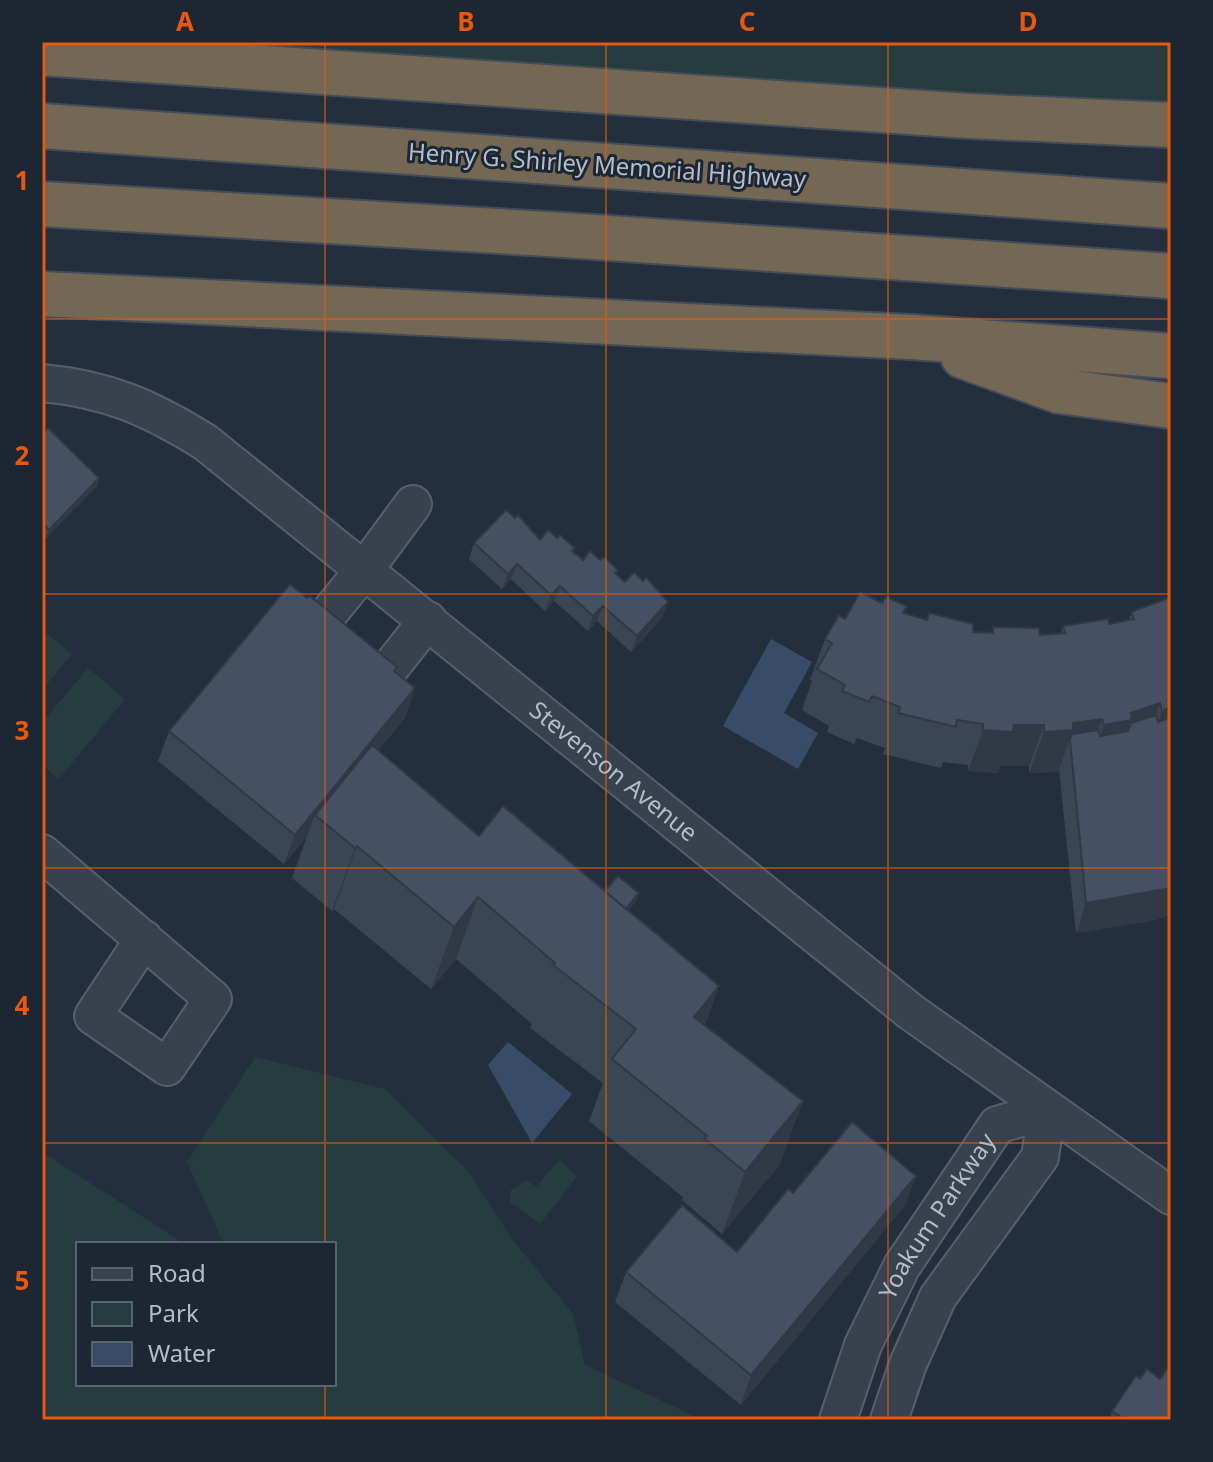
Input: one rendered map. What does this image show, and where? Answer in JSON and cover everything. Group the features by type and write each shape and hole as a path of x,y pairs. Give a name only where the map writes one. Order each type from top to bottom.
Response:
{"highway":[{"path":"42,53 953,115 1171,125"},
{"name":"Henry G. Shirley Memorial Highway","path":"42,126 1171,206"},
{"path":"42,204 1171,276"},
{"path":"42,294 912,337 1171,356"},
{"path":"912,337 1059,391 1171,406"}],"street":[{"name":"Stevenson Avenue","path":"42,383 81,387 133,402 167,418 216,450 911,1012 1171,1196"},
{"path":"311,635 413,504"},
{"path":"375,687 428,620"},
{"path":"42,853 144,939"},
{"name":"Yoakum Parkway","path":"838,1420 863,1345 902,1266 997,1125 1047,1110 1040,1157 938,1297 908,1364 889,1420"}],"green space":[{"path":"164,42 1171,42 1171,102 936,99"},
{"path":"42,630 72,654 42,690"},
{"path":"88,668 125,699 59,779 42,765 42,723"},
{"path":"255,1057 385,1089 467,1170 513,1240 573,1314 585,1365 703,1420 42,1420 42,1152 182,1242 76,1242 76,1386 336,1386 336,1242 223,1242 187,1162"},
{"path":"559,1160 577,1176 540,1224 510,1202 510,1191 527,1180 536,1187"}],"water":[{"path":"771,639 812,662 784,713 818,733 798,769 723,726"},
{"path":"508,1042 572,1094 532,1143 488,1065"}],"building":[{"path":"48,428 99,478 49,530 42,523 42,434"},
{"path":"506,510 515,518 518,515 540,540 548,530 557,538 560,535 583,560 590,551 600,560 604,557 625,582 634,572 643,581 646,577 668,602 637,636 603,606 593,616 560,586 551,595 517,564 508,574 474,543"},
{"path":"290,584 307,598 310,596 397,667 394,671 415,688 295,835 169,731"},
{"path":"860,592 882,603 886,597 907,606 903,613 927,620 929,613 973,624 973,632 993,633 993,627 1039,628 1040,635 1065,633 1063,626 1108,619 1109,624 1134,619 1131,612 1171,597 1171,707 1162,711 1160,703 1131,713 1132,720 1104,725 1102,719 1073,723 1073,730 1044,732 1044,725 1014,725 1013,732 983,730 983,724 957,720 956,727 898,713 900,707 872,696 869,702 842,691 845,685 817,669 832,643 825,639 838,615 845,619"},
{"path":"1156,715 1158,722 1171,717 1171,888 1086,903 1070,739 1072,734 1098,730 1100,736 1128,731 1131,723"},
{"path":"372,745 479,836 503,806 719,986 694,1017 803,1101 745,1172 704,1138 707,1136 612,1059 636,1029 553,965 555,963 478,897 454,927 315,815"},
{"path":"618,876 639,893 626,909 605,891"},
{"path":"852,1122 916,1176 751,1375 626,1272 682,1205 737,1252 788,1189 793,1193"},
{"path":"1147,1369 1160,1379 1167,1369 1171,1371 1171,1420 1125,1420 1112,1411 1136,1376 1140,1379"}]}
